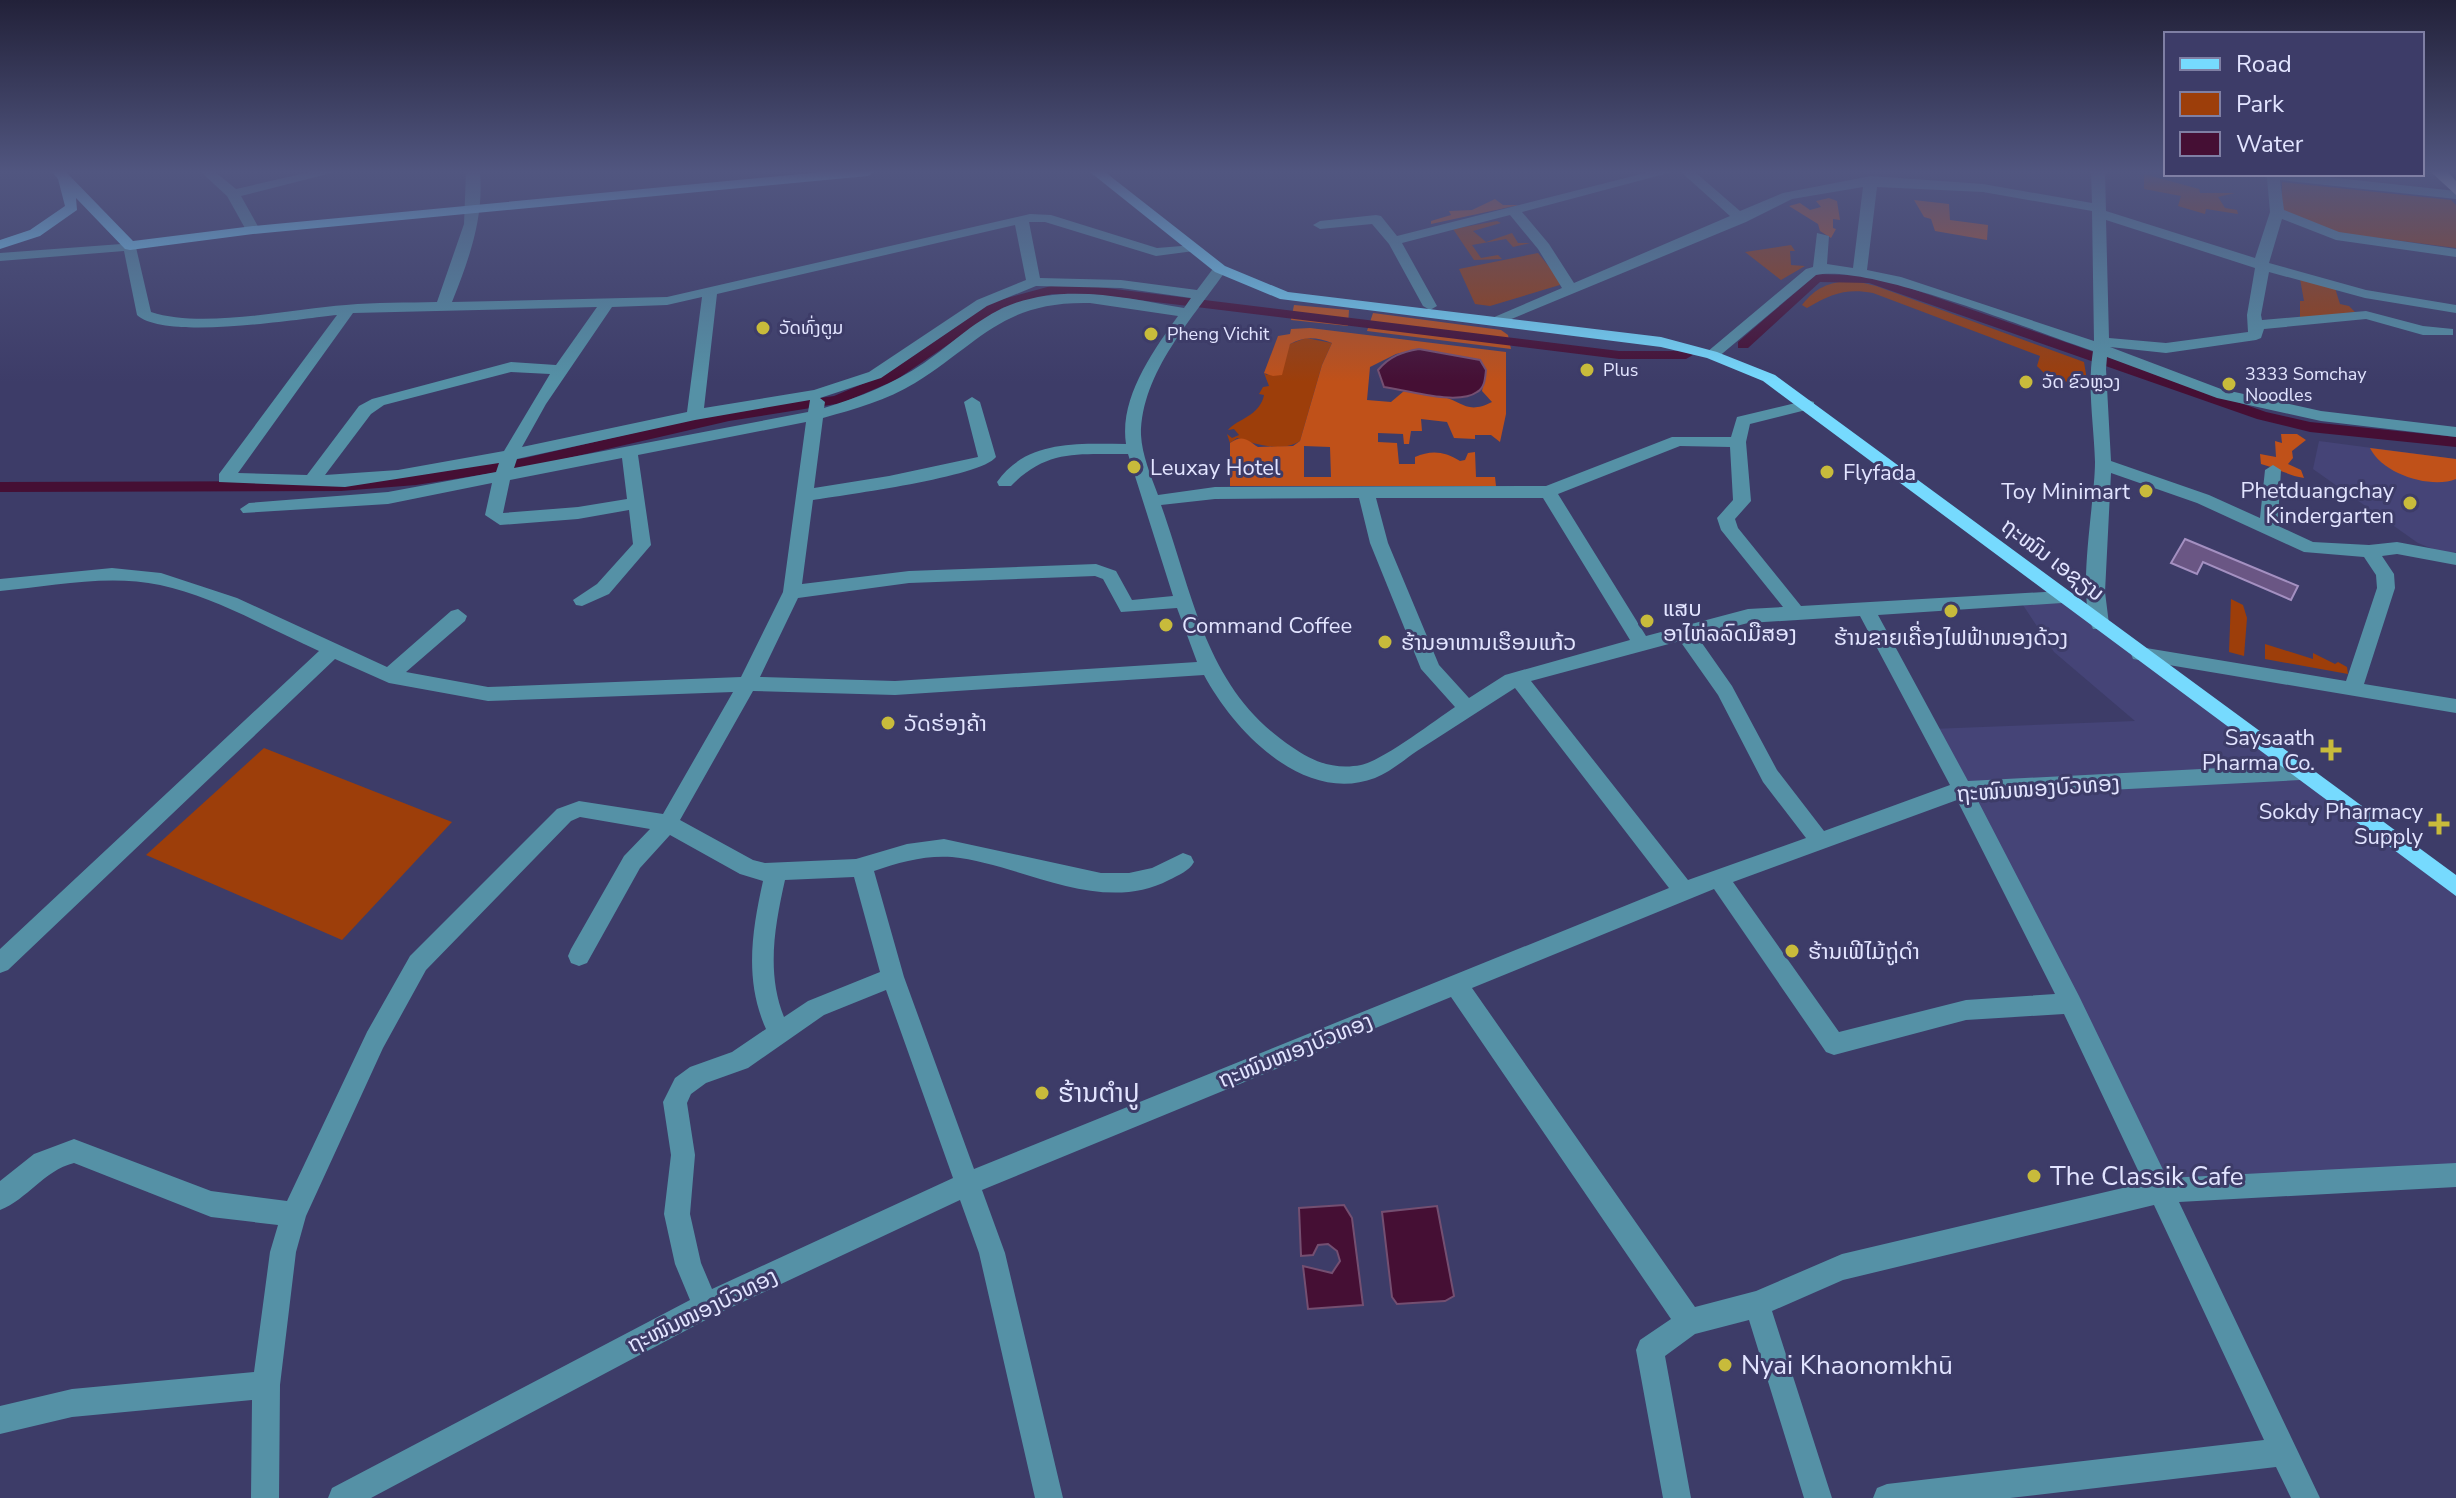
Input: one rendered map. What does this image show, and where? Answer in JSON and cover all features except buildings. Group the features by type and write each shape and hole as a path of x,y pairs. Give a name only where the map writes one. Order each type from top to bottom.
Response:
{"main road":[{"name":"ຖະໜົນ ເອຊຽນ","path":"1182,242 1220,269 1285,296 1661,342 1712,355 1769,378 2456,887"},
{"name":"ຖະໜົນ ເອຊຽນ","path":"1200,242 1251,273 1288,286 1484,314 1497,321"}],"street":[{"path":"0,248 109,242"},
{"path":"0,257 118,242"},
{"path":"125,242 143,312 151,319 205,323 349,309 667,301 710,294 926,242"},
{"path":"443,307 468,242"},
{"path":"1026,242 1034,282"},
{"path":"1123,242 1156,252 1189,248"},
{"path":"1540,242 1569,287"},
{"path":"1497,321 1569,287 1683,242"},
{"path":"1820,269 1822,242"},
{"path":"1860,271 1864,242"},
{"path":"2100,242 2098,369 2103,464 2096,592 2100,624"},
{"path":"2191,242 2262,265 2434,307 2456,309"},
{"path":"2100,345 2166,348 2256,335 2254,315 2269,242"},
{"path":"2378,242 2456,253"},
{"path":"1395,243 1430,306"},
{"path":"1220,269 1152,369 1132,429 1135,449 1183,601 1207,668 1218,689 1241,718 1270,746 1320,774 1345,777 1371,771 1518,678 1683,631 1748,616 1795,611 2062,597"},
{"path":"1712,355 1811,272 1820,269 1860,271 2100,345 2217,393 2321,416 2456,432"},
{"path":"249,509 388,498 695,415 817,394 875,375 982,303 1034,282 1121,284 1195,304"},
{"path":"695,415 710,294"},
{"path":"349,309 225,478 312,480 398,475 630,453 817,415 883,395 918,375 983,324 1029,303 1081,299 1195,304"},
{"path":"607,304 532,411 508,466 494,512 500,519 578,513 638,503"},
{"path":"2434,307 2452,336"},
{"path":"2256,325 2366,315 2452,336"},
{"path":"312,480 365,410 378,402 511,367 561,370"},
{"path":"579,956 632,862 668,823 747,684 792,592 817,415 817,394"},
{"path":"806,495 889,482 983,461 988,457 972,402"},
{"path":"1795,611 1726,518 1742,501 1738,442 1743,421 1808,405"},
{"path":"1152,501 1215,493 1548,492 1678,441 1738,442"},
{"path":"1005,482 1018,466 1042,452 1135,449"},
{"path":"582,600 603,589 641,548 630,453"},
{"path":"2103,464 2203,499 2310,548 2369,551 2397,548 2456,559"},
{"path":"2263,528 2269,518 2273,470"},
{"path":"1548,492 1641,643"},
{"path":"1366,494 1379,543 1431,669 1468,709"},
{"path":"2353,689 2386,588 2385,574 2369,551"},
{"path":"792,592 909,577 1096,570 1110,575 1127,607 1183,601"},
{"path":"0,585 138,574 197,590 389,676 488,694 747,684 895,688 1207,668"},
{"path":"1866,609 2071,1003 2163,1191 2306,1498"},
{"path":"389,676 458,616"},
{"path":"1683,631 1725,691 1770,776 1821,842"},
{"path":"0,963 331,651"},
{"path":"2140,654 2456,706"},
{"path":"1518,678 1684,891"},
{"name":"ຖະໜົນໜອງບົວທອງ","path":"342,1498 706,1306 967,1184 1684,891 1960,790 2300,772"},
{"path":"265,1498 266,1385 283,1252 294,1214 394,1002 418,963 571,811 579,809 668,823 748,868 776,873 859,867 891,855 954,849 1082,880 1124,883 1162,877 1183,862"},
{"path":"859,867 893,977 992,1253 1049,1498"},
{"path":"776,873 761,941 760,966 770,1016 780,1033"},
{"path":"1719,879 1834,1044 1966,1010 2071,1003"},
{"path":"706,1306 688,1264 677,1214 683,1155 675,1102 683,1086 698,1075 740,1060 816,1008 893,977"},
{"path":"1455,983 1689,1322"},
{"path":"0,1198 35,1167 56,1155 74,1151 211,1204 294,1214"},
{"path":"1677,1498 1650,1350 1689,1322 1757,1304 1842,1267 2163,1191 2456,1175"},
{"path":"1757,1304 1818,1498"},
{"path":"0,1420 72,1403 266,1385"},
{"path":"1887,1498 2027,1490 2282,1452"}],"shaded area":[{"path":"1294,305 1349,310 1348,326 1291,320"},
{"path":"1373,313 1501,330 1508,335 1511,349 1367,331"},
{"path":"1310,328 1506,352 1506,414 1500,442 1491,435 1475,435 1475,439 1454,438 1447,422 1421,419 1422,431 1411,431 1409,444 1404,444 1403,434 1378,433 1378,442 1397,443 1399,464 1415,464 1415,457 1427,453 1443,453 1460,461 1465,460 1468,453 1475,452 1476,477 1495,477 1496,486 1230,486 1230,443 1234,440 1242,438 1258,447 1293,446 1300,441 1322,365 1332,343 1311,338 1295,341 1290,344 1282,375 1264,373 1278,336 1290,334 1291,329","holes":["1419,349 1486,370 1482,391 1492,402 1471,407 1443,397 1404,391 1391,402 1367,400 1370,367 1396,354","1304,446 1330,447 1331,477 1304,477"]},
{"path":"2281,434 2297,434 2306,440 2292,451 2293,458 2288,464 2301,470 2304,478 2261,464 2260,454 2276,457 2275,441 2282,443"},
{"name":"Phetduangchay Kindergarten","path":"2319,441 2456,459 2456,552 2445,554 2418,543 2313,469"},
{"path":"2370,448 2456,459 2456,479 2434,482 2409,477 2386,466"},
{"path":"2062,597 2456,887 2456,1168 2163,1191 1931,729 2135,721 2054,652 2019,599"}],"green space":[{"path":"1462,242 1490,242 1472,245 1481,258 1498,255 1502,259 1474,260"},
{"path":"1509,242 1530,243 1513,247"},
{"path":"2409,242 2456,242 2456,248"},
{"path":"1791,245 1795,251 1790,251 1791,265 1805,266 1781,280 1745,252"},
{"path":"1538,253 1563,284 1490,306 1475,304 1459,269"},
{"path":"2300,279 2335,288 2340,304 2349,306 2355,312 2300,319 2300,301 2304,301"},
{"path":"1851,280 1876,286 2084,362 2088,386 2049,378 2037,366 2040,356 1873,293 1847,292 1807,308 1802,305 1823,287"},
{"path":"1306,338 1332,343 1322,365 1300,441 1277,447 1237,438 1230,443 1227,434 1232,438 1239,435 1234,429 1228,430 1262,402 1264,395 1259,394 1263,387 1269,386 1264,373 1267,375 1290,344"},
{"path":"2231,599 2243,605 2247,618 2244,656 2229,652"},
{"path":"2265,644 2313,659 2313,653 2335,664 2338,662 2347,667 2348,674 2265,659"},
{"path":"264,748 452,822 342,940 146,855"}],"water":[{"path":"1419,349 1480,360 1486,370 1482,388 1458,398 1384,387 1378,370 1397,355"},
{"path":"1344,1205 1352,1218 1363,1305 1308,1309 1303,1266 1332,1273 1340,1261 1337,1251 1328,1244 1318,1245 1313,1255 1301,1256 1299,1208"},
{"path":"1437,1206 1454,1296 1445,1301 1397,1304 1392,1297 1382,1212"}],"waterway":[{"path":"1743,345 1817,278 1870,279 2262,416 2310,427 2456,442"},
{"path":"0,487 341,486 416,480 525,463 729,416 837,400 891,377 997,305 1051,290 1090,290 1619,355 1686,355"}],"place":[{"name":"ວັດທົ່ງຕູມ","path":"763,328"},
{"name":"Pheng Vichit","path":"1151,334"},
{"name":"Plus","path":"1587,370"},
{"name":"ວັດ ຂົວຫຼວງ","path":"2026,382"},
{"name":"3333 Somchay Noodles","path":"2229,384"},
{"name":"Leuxay Hotel","path":"1134,467"},
{"name":"Flyfada","path":"1827,472"},
{"name":"Toy Minimart","path":"2146,491"},
{"name":"Phetduangchay Kindergarten","path":"2410,503"},
{"name":"ຮ້ານຂາຍເຄື່ອງໄຟຟ້າໜອງດ້ວງ","path":"1951,611"},
{"name":"ແສບ ອາໄຫ່ລລົດມືສອງ","path":"1647,621"},
{"name":"Command Coffee","path":"1166,625"},
{"name":"ຮ້ານອາຫານເຮືອນແກ້ວ","path":"1385,642"},
{"name":"ວັດຮ່ອງຄ້າ","path":"888,723"},
{"name":"Saysaath Pharma Co.","path":"2331,750"},
{"name":"Sokdy Pharmacy Supply","path":"2439,824"},
{"name":"ຮ້ານເຟີໄມ້ຖູ່ດຳ","path":"1792,951"},
{"name":"ຮ້ານຕຳປູ","path":"1042,1093"},
{"name":"The Classik Cafe","path":"2034,1176"},
{"name":"Nyai Khaonomkhū","path":"1725,1365"}]}
